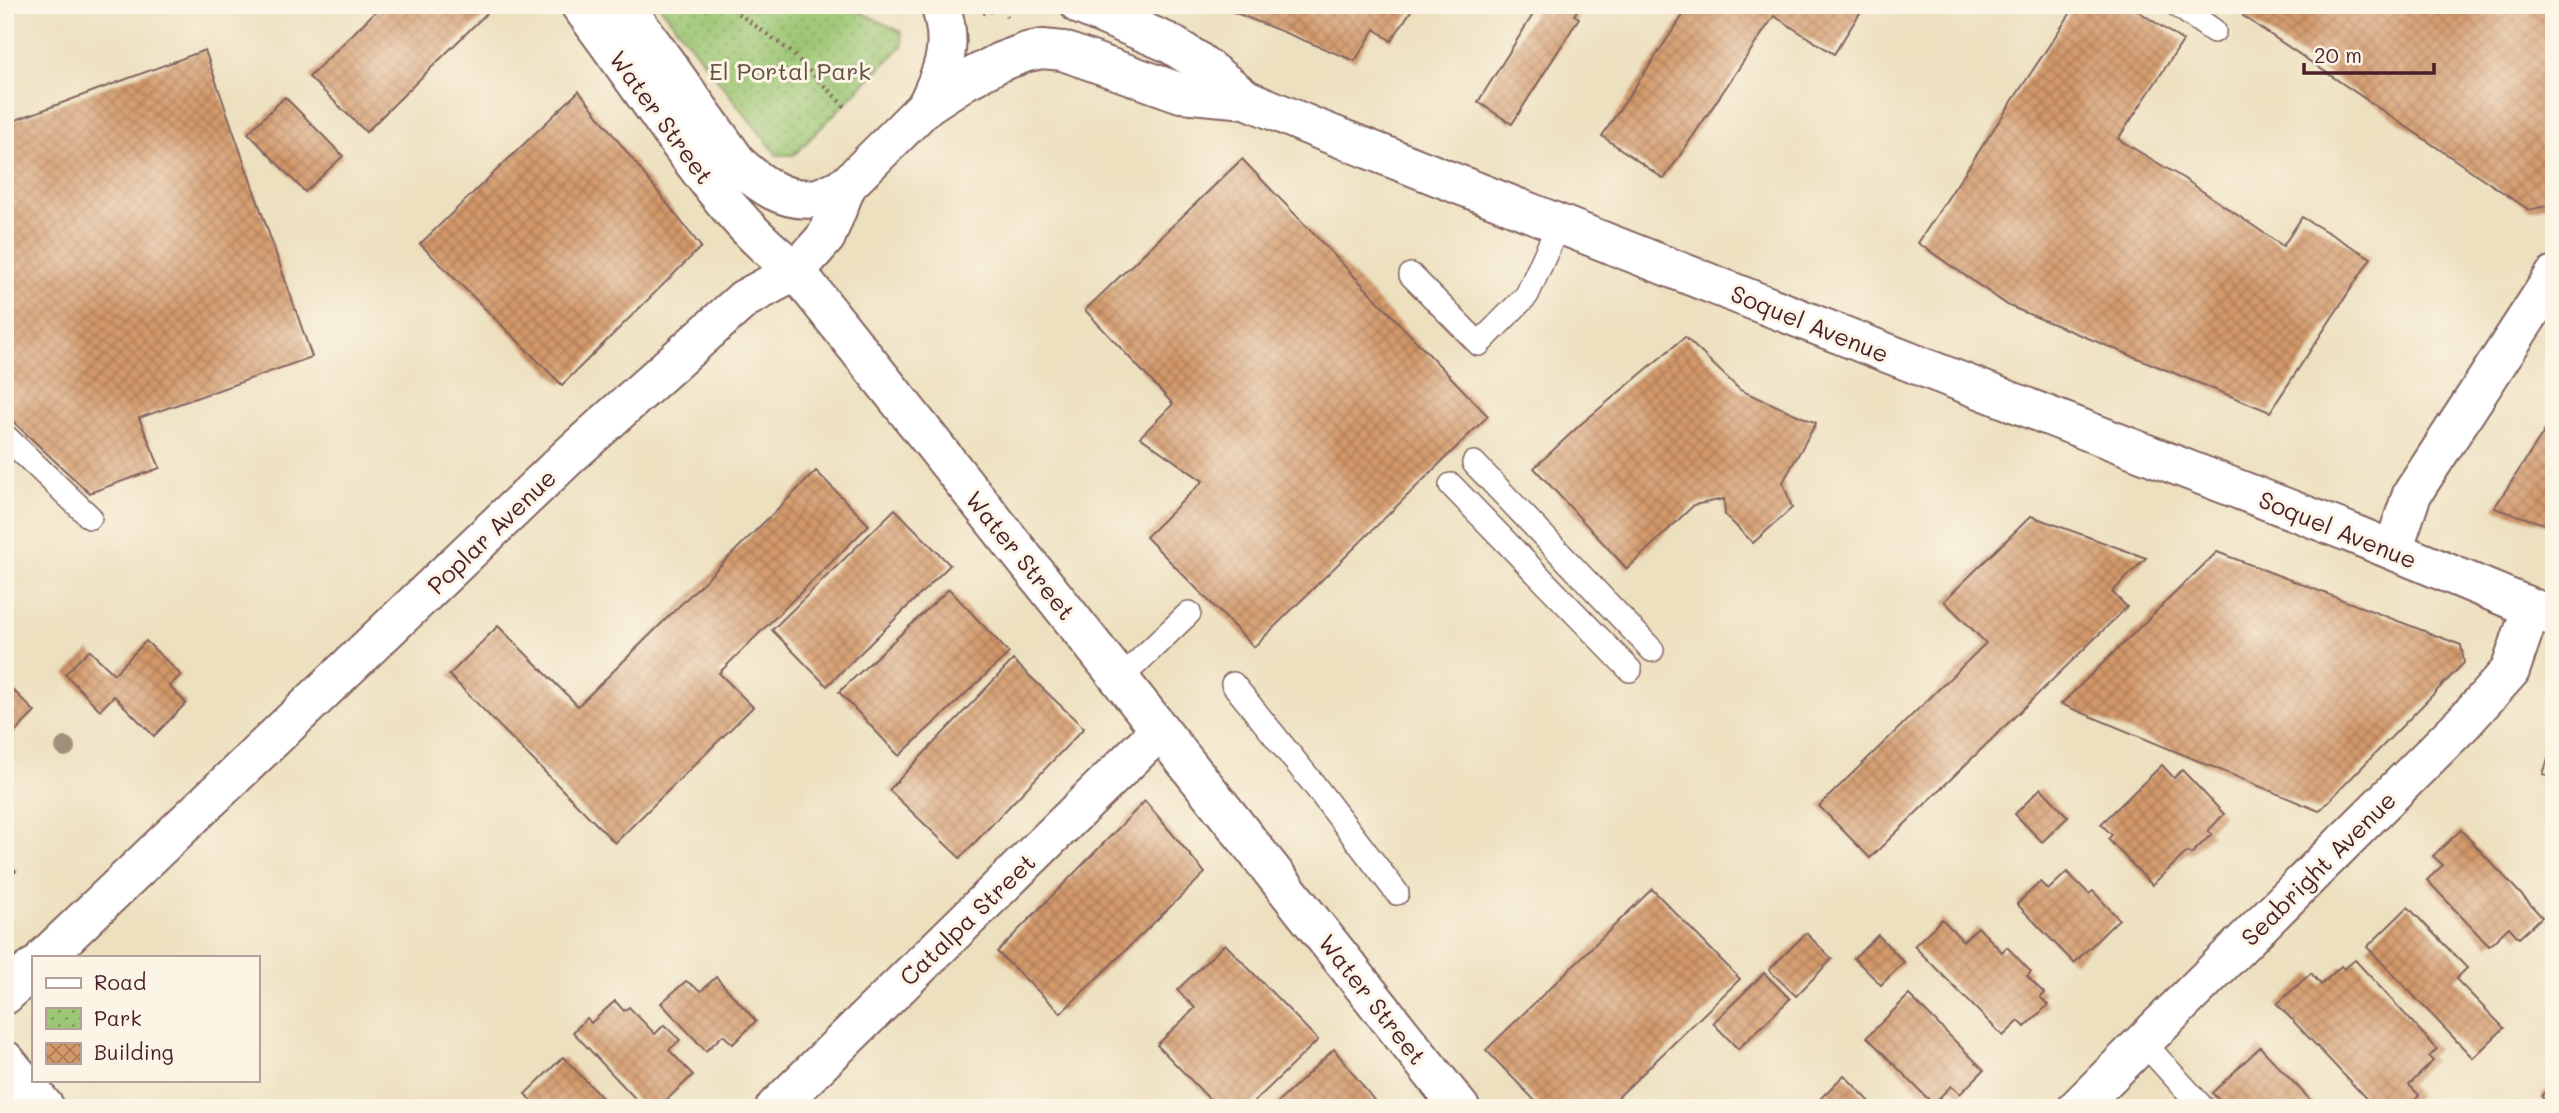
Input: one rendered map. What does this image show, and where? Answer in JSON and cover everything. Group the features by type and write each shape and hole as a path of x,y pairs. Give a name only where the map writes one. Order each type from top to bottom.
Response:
{"main road":[{"name":"Water Street","path":"580,5 716,190 757,240 796,271 1460,1108"},
{"path":"624,5 739,165 760,184 786,197 817,198 847,186"},
{"path":"927,105 941,76 948,52 947,23 940,5"},
{"name":"Soquel Avenue","path":"1080,5 1169,43 1196,60 1246,99 2393,550 2542,613"},
{"path":"927,105 1000,62 1043,49 1084,56 1181,93 1246,99"},
{"name":"Poplar Avenue","path":"46,956 569,456 744,299 796,271 826,237 847,186 927,105"},
{"path":"2393,550 2412,494 2554,276"},
{"name":"Seabright Avenue","path":"2077,1108 2464,722 2510,671 2542,613"},
{"name":"Catalpa Street","path":"775,1108 1160,730"},
{"path":"5,995 32,969"},
{"path":"5,1060 45,1108"}],"lane":[{"path":"2177,5 2214,31"},
{"path":"1412,275 1479,344 1527,295 1559,224"},
{"path":"5,436 90,517"},
{"path":"1474,463 1652,650"},
{"path":"1451,485 1630,670"},
{"path":"1120,679 1189,614"},
{"path":"1233,684 1397,893"},
{"path":"2143,1042 2203,1108"}],"path":[{"path":"727,5 790,51 847,109"},
{"path":"980,14 1003,7 1008,19"}],"green space":[{"name":"El Portal Park","path":"659,5 846,5 901,32 903,45 794,155 777,155"}],"building":[{"path":"382,5 495,5 366,132 309,77"},
{"path":"1216,5 1415,5 1391,41 1375,29 1355,61"},
{"path":"1539,5 1581,5 1574,15 1579,18 1512,124 1478,102"},
{"path":"1690,5 1865,5 1834,54 1774,16 1664,179 1602,136"},
{"path":"2076,5 2129,5 2183,41 2118,139 2186,180 2283,246 2302,217 2371,258 2270,412 2009,306 1918,243"},
{"path":"2250,5 2554,5 2554,204 2529,210 2243,16"},
{"path":"205,50 312,357 139,418 160,468 89,493 5,414 5,124"},
{"path":"579,91 701,247 562,385 420,244"},
{"path":"285,97 343,156 305,192 248,133"},
{"path":"1242,159 1488,416 1254,647 1146,537 1203,481 1140,437 1173,404 1085,310"},
{"path":"1685,337 1740,390 1816,423 1783,482 1792,508 1753,543 1725,515 1724,499 1694,505 1627,569 1534,468 1581,424"},
{"path":"2554,417 2554,527 2494,508"},
{"path":"816,471 869,525 719,673 753,707 615,843 449,675 498,626 578,706"},
{"path":"895,509 950,565 827,686 772,630"},
{"path":"2031,516 2146,558 2112,592 2127,607 1870,858 1819,806 1986,643 1944,601"},
{"path":"2217,552 2461,645 2464,663 2319,811 2061,704"},
{"path":"949,589 1009,653 899,756 839,692"},
{"path":"146,641 181,675 169,686 186,703 154,736 114,696 100,710 65,674 89,650 114,674"},
{"path":"1013,660 1084,728 960,858 889,790"},
{"path":"5,682 35,712 5,742"},
{"path":"2554,744 2554,781 2543,774"},
{"path":"2162,765 2174,778 2182,770 2224,814 2208,831 2212,834 2191,854 2187,852 2152,885 2108,839 2112,835 2101,824"},
{"path":"2041,788 2068,817 2042,842 2015,814"},
{"path":"1145,801 1205,873 1061,1013 997,952"},
{"path":"2461,830 2542,917 2519,938 2509,927 2489,946 2427,880 2443,865 2433,856"},
{"path":"5,860 16,871 5,882"},
{"path":"2067,872 2089,894 2093,891 2119,919 2074,963 2017,904 2040,882 2048,890"},
{"path":"1652,889 1740,979 1607,1108 1542,1108 1486,1050"},
{"path":"2408,907 2467,968 2456,979 2504,1028 2473,1058 2367,947"},
{"path":"1942,919 1963,941 1978,927 2002,952 2007,947 2031,972 2027,976 2044,993 2040,997 2048,1005 2025,1027 2019,1021 2003,1036 1914,946"},
{"path":"1806,933 1832,959 1796,996 1769,970"},
{"path":"1878,935 1904,962 1881,985 1854,958"},
{"path":"1225,944 1318,1040 1248,1108 1218,1108 1157,1045 1195,1008 1177,990"},
{"path":"2355,960 2437,1049 2429,1057 2433,1061 2409,1085 2419,1095 2406,1108 2375,1108 2277,1004 2311,973 2321,985 2341,966 2344,969"},
{"path":"1764,973 1790,999 1738,1049 1713,1023"},
{"path":"716,977 756,1021 733,1044 723,1035 706,1051 661,1003 686,981 701,991"},
{"path":"1909,995 1984,1070 1960,1094 1951,1086 1933,1104 1867,1037"},
{"path":"615,1001 624,1011 629,1007 655,1034 664,1025 680,1040 669,1050 693,1075 658,1108 644,1108 573,1032 587,1018 591,1023"},
{"path":"2260,1047 2318,1108 2227,1108 2212,1093"},
{"path":"1334,1049 1380,1108 1272,1108"},
{"path":"563,1057 612,1108 539,1108 525,1094"},
{"path":"1844,1075 1876,1108 1811,1108"},
{"path":"2554,1084 2554,1108 2553,1108 2541,1096"}]}
